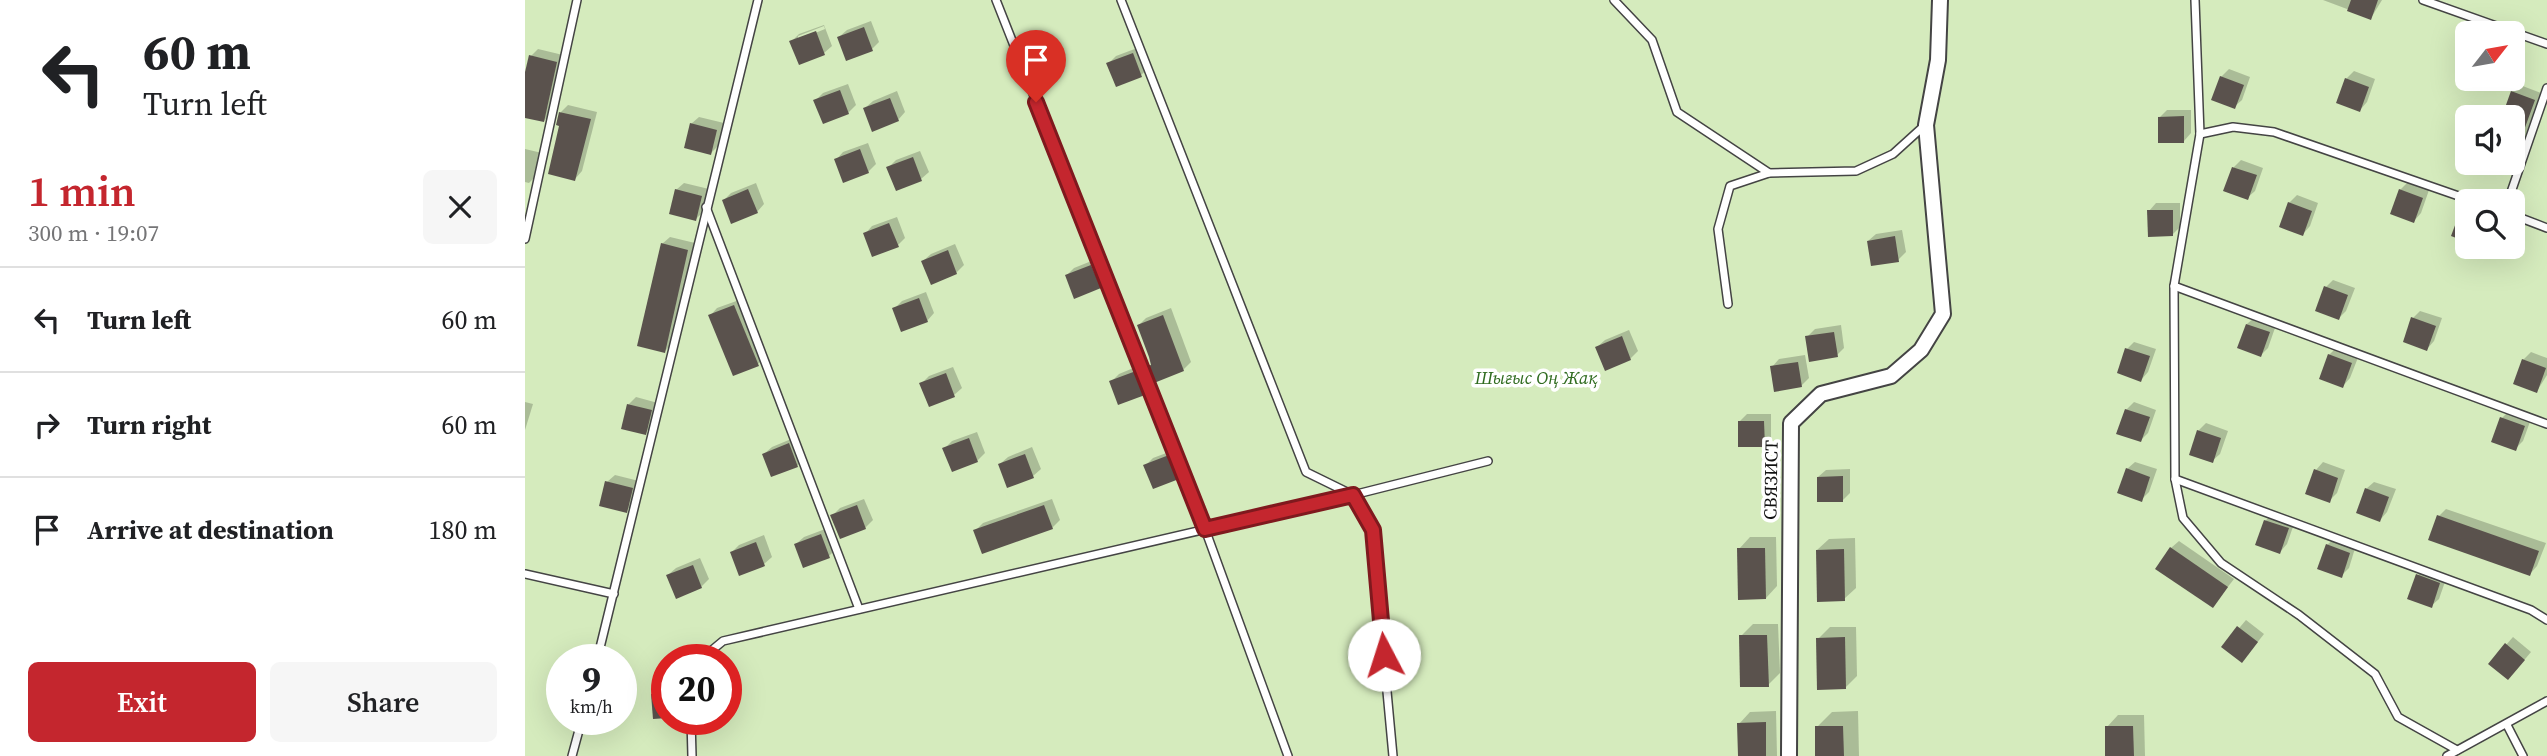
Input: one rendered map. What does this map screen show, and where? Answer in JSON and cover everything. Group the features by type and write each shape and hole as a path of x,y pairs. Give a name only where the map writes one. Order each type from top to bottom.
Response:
{"street":[{"name":"СВЯЗИСТ","path":"1789,756 1791,423 1821,394 1891,376 1921,351 1943,314 1926,125 1938,60 1940,0"}],"lane":[{"path":"525,239 577,0"},
{"path":"601,644 705,207 758,0"},
{"path":"996,0 1205,529 1288,756"},
{"path":"1121,0 1306,472 1353,495 1373,530 1393,756"},
{"path":"1614,0 1652,40 1678,112 1769,173"},
{"path":"2195,0 2200,134 2174,286 2175,480 2183,518 2221,563 2299,615 2375,674 2398,717 2457,750"},
{"path":"2423,0 2547,44"},
{"path":"2512,189 2547,88"},
{"path":"1728,304 1718,229 1730,186 1769,173 1856,171 1893,154 1926,125"},
{"path":"2200,134 2233,127 2274,132 2455,195"},
{"path":"705,207 859,609"},
{"path":"2525,220 2547,228"},
{"path":"2174,286 2547,424"},
{"path":"719,644 1488,461"},
{"path":"2175,480 2531,610 2547,620"},
{"path":"525,574 614,594"},
{"path":"2447,756 2547,701"},
{"path":"2507,725 2523,756"},
{"path":"572,756 578,735"},
{"path":"691,735 692,756"}],"green space":[{"name":"Шығыс Оң Жақ","path":"525,0 2547,0 2547,756 525,756"}],"building":[{"path":"2351,0 2378,0 2371,20 2347,11"},
{"path":"864,27 873,51 846,61 837,37"},
{"path":"816,31 825,55 799,65 789,41"},
{"path":"1133,53 1142,77 1116,87 1106,63"},
{"path":"529,55 557,62 544,122 525,118 525,72"},
{"path":"2220,76 2244,85 2235,109 2211,100"},
{"path":"2345,78 2369,87 2360,112 2336,103"},
{"path":"840,90 849,114 823,124 813,100"},
{"path":"2511,91 2535,100 2525,128 2525,105 2506,105"},
{"path":"890,98 899,121 872,132 863,108"},
{"path":"559,112 591,119 575,181 548,174 559,126 556,125"},
{"path":"2184,116 2184,143 2158,143 2158,117"},
{"path":"690,123 717,130 711,155 684,148"},
{"path":"860,149 869,173 843,183 834,159"},
{"path":"913,157 922,181 896,191 886,167"},
{"path":"2232,167 2257,175 2248,200 2223,191"},
{"path":"675,189 702,196 696,221 669,214"},
{"path":"748,189 758,213 731,224 722,200"},
{"path":"2399,189 2423,198 2414,223 2390,214"},
{"path":"2288,202 2312,211 2303,236 2279,227"},
{"path":"2147,210 2173,210 2173,236 2148,237"},
{"path":"889,223 899,247 872,257 863,233"},
{"path":"1895,236 1899,262 1871,266 1867,241"},
{"path":"661,243 688,250 665,353 637,346"},
{"path":"948,250 957,274 931,285 921,261"},
{"path":"1091,265 1101,288 1074,299 1065,275"},
{"path":"2324,286 2348,295 2339,320 2315,311"},
{"path":"919,298 928,322 901,332 892,308"},
{"path":"734,305 759,366 733,376 708,315"},
{"path":"1163,315 1184,371 1154,383 1147,366 1151,365 1149,357 1137,325"},
{"path":"2411,317 2436,326 2427,351 2403,342"},
{"path":"2246,324 2270,332 2261,357 2237,348"},
{"path":"1834,332 1838,357 1809,362 1805,336"},
{"path":"1622,336 1631,360 1605,371 1595,347"},
{"path":"2125,348 2150,356 2141,382 2117,373"},
{"path":"2328,354 2352,363 2343,388 2319,379"},
{"path":"2522,359 2546,368 2537,393 2513,384"},
{"path":"1798,362 1802,387 1774,392 1770,366"},
{"path":"1136,371 1145,395 1118,405 1109,381"},
{"path":"946,373 955,397 929,407 919,383"},
{"path":"627,404 652,410 646,435 621,429"},
{"path":"2125,409 2150,417 2141,442 2116,434"},
{"path":"2500,417 2525,426 2516,451 2491,442"},
{"path":"1738,421 1764,421 1765,447 1738,447"},
{"path":"2197,430 2221,438 2213,463 2189,455"},
{"path":"969,438 978,462 952,472 942,448"},
{"path":"789,443 798,467 771,477 762,454"},
{"path":"1025,454 1034,478 1007,488 998,464"},
{"path":"1169,455 1179,479 1153,489 1143,465"},
{"path":"2126,468 2150,477 2142,502 2117,493"},
{"path":"2314,469 2338,478 2330,503 2305,494"},
{"path":"1843,476 1843,502 1817,502 1817,477"},
{"path":"605,481 633,488 627,513 599,506"},
{"path":"2365,488 2389,497 2380,522 2356,513"},
{"path":"857,505 866,529 840,539 830,515"},
{"path":"1044,505 1053,529 982,554 973,530"},
{"path":"2437,515 2539,551 2530,576 2428,540"},
{"path":"2264,520 2289,528 2280,554 2255,545"},
{"path":"821,534 830,558 803,568 794,544"},
{"path":"756,542 765,566 739,576 730,552"},
{"path":"2326,544 2350,553 2342,578 2317,569"},
{"path":"2170,547 2228,587 2213,608 2155,569"},
{"path":"1737,548 1765,548 1766,599 1738,600"},
{"path":"1844,549 1845,601 1817,602 1816,550"},
{"path":"693,565 702,588 676,599 666,575"},
{"path":"2416,574 2440,583 2432,608 2407,599"},
{"path":"2237,626 2258,642 2242,663 2221,647"},
{"path":"1739,635 1767,635 1769,687 1740,687"},
{"path":"1845,637 1846,689 1817,690 1816,638"},
{"path":"2505,643 2525,660 2508,680 2488,664"},
{"path":"1766,722 1766,756 1738,756 1737,723"},
{"path":"1815,726 1843,726 1844,756 1815,756"},
{"path":"2105,726 2133,726 2134,756 2105,756"}],"route":[{"path":"1036,102 1205,529 1353,495 1373,530 1384,655"}]}
